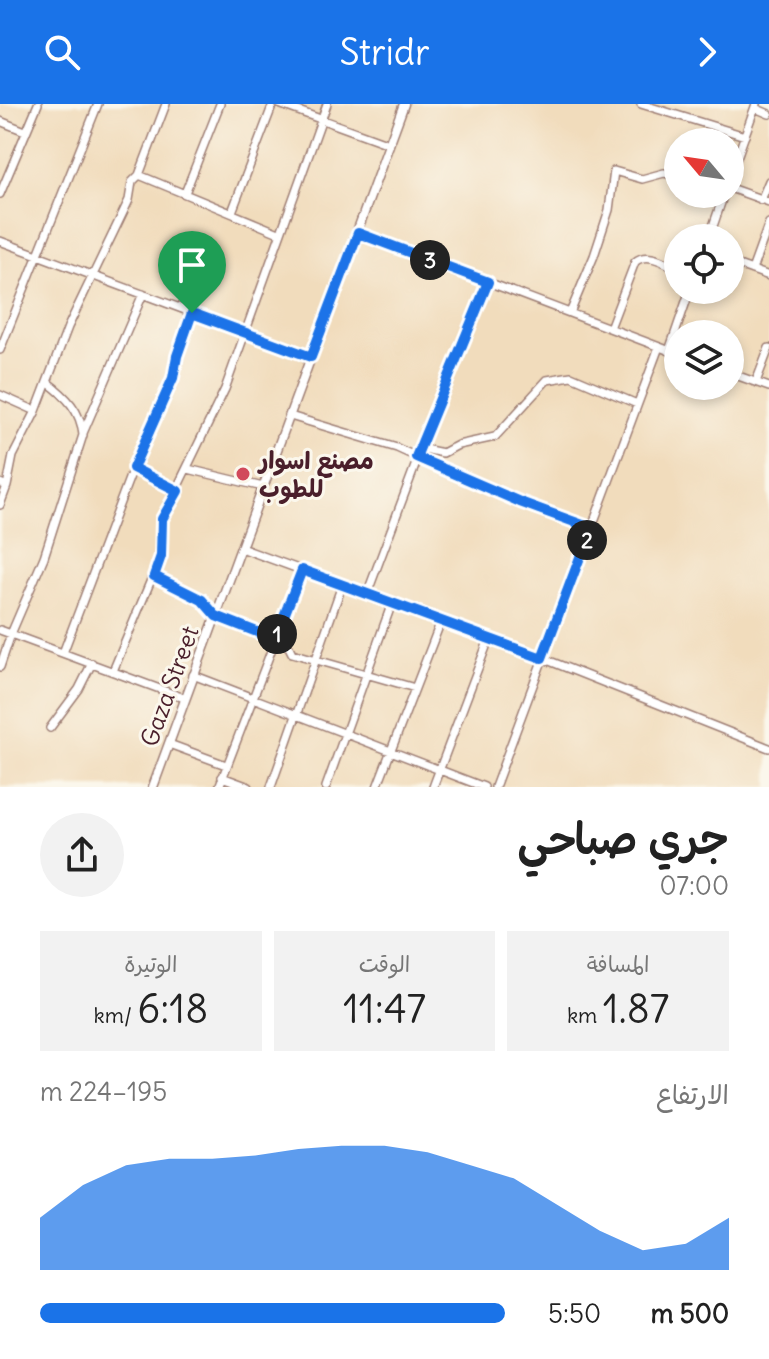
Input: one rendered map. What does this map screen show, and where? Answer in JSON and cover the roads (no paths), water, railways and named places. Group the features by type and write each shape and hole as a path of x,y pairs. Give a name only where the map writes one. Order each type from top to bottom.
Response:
{"main road":[{"name":"Gaza Street","path":"153,787 404,104"}],"street":[{"path":"1,190 38,104"},
{"path":"0,350 98,104"},
{"path":"0,505 13,456 36,411 68,327 129,200 132,182 139,175 166,104"},
{"path":"185,193 220,104"},
{"path":"232,212 276,104 389,144"},
{"path":"113,671 161,556 162,519 217,408 327,104"},
{"path":"641,104 745,136 755,106 769,114"},
{"path":"0,121 25,131"},
{"path":"570,313 609,210 614,171 642,179 664,173"},
{"path":"139,175 279,233"},
{"path":"744,193 765,201 769,181"},
{"path":"752,270 769,223"},
{"path":"358,233 664,349"},
{"path":"0,241 311,357"},
{"path":"610,328 635,262 640,257 648,256 664,263"},
{"path":"744,267 769,276"},
{"path":"367,594 417,457 488,282"},
{"path":"0,667 44,557 83,435 143,294"},
{"path":"63,653 133,468 173,378 192,313"},
{"path":"495,787 659,347"},
{"path":"756,382 769,349"},
{"path":"417,457 424,449 443,453 458,445 495,437 547,380 571,376 637,404"},
{"path":"744,378 769,387"},
{"path":"47,382 72,404 82,423 83,435"},
{"path":"0,395 36,411"},
{"path":"290,416 397,448 520,502 591,528"},
{"path":"133,468 178,491"},
{"path":"188,469 263,487"},
{"path":"241,548 542,658 769,748"},
{"path":"219,787 302,570"},
{"path":"154,576 202,600 216,616 275,639 289,647 292,653 415,688"},
{"path":"271,787 342,585"},
{"path":"326,787 392,603"},
{"path":"377,787 441,621"},
{"path":"0,630 184,698"},
{"path":"433,787 489,639"},
{"path":"50,728 79,689 92,663"},
{"path":"193,675 484,787"},
{"path":"169,744 226,765"},
{"path":"222,777 249,787"}],"place":[{"name":"مصنع اسوار للطوب","path":"243,474"}]}
